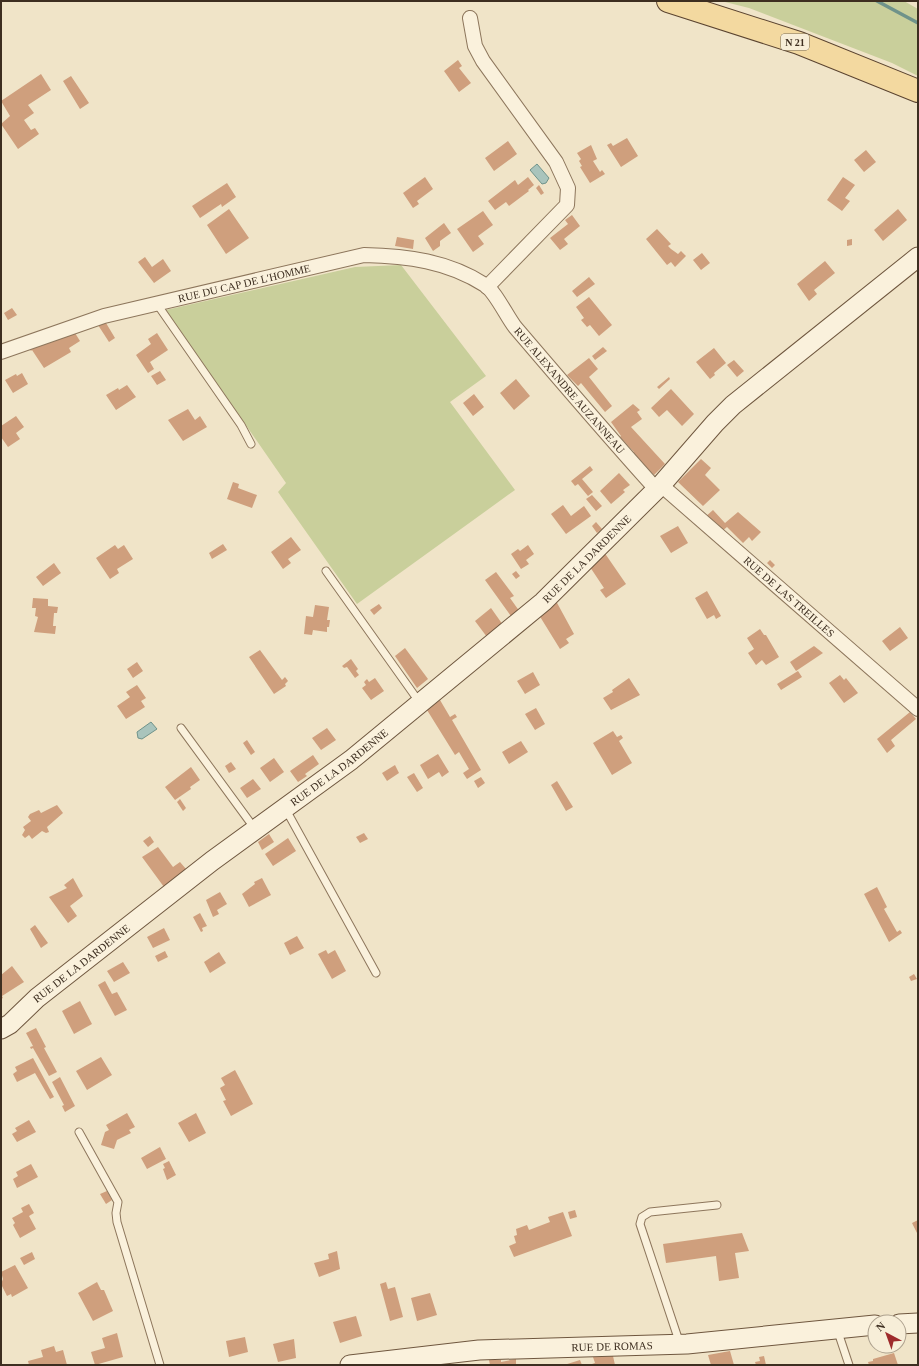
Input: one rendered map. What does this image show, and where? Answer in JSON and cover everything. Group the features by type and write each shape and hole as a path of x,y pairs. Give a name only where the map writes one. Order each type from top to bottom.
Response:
{"main road":[{"name":"N 21","path":"668,1 799,43 918,91"}],"street":[{"path":"470,18 475,46 483,61 556,162 568,188 567,205 488,287"},
{"name":"RUE DU CAP DE L'HOMME","path":"1,352 104,316 364,255 399,256 423,260 455,270 488,287"},
{"name":"RUE DE LA DARDENNE","path":"1,1029 10,1024 56,984 255,829 351,760 543,602 659,487 714,423 733,405 918,257"},
{"name":"RUE ALEXANDRE AUZANNEAU","path":"488,287 517,329 604,431 659,487"},
{"name":"RUE DE LAS TREILLES","path":"659,487 918,709"},
{"path":"907,1324 918,1323"},
{"name":"RUE DE ROMAS","path":"350,1365 479,1350 680,1344 867,1326"}],"lane":[{"path":"157,304 241,424 251,444"},
{"path":"326,571 420,703"},
{"path":"182,728 255,829"},
{"path":"285,808 376,973"},
{"path":"79,1132 118,1202 116,1213 117,1222 160,1365"},
{"path":"680,1344 640,1224 642,1217 650,1212 717,1205"},
{"path":"837,1329 849,1365"}],"green space":[{"path":"721,1 904,1 918,9 918,76 892,63 749,8"},
{"path":"401,265 486,376 450,402 515,490 357,604 278,492 286,483 166,310 355,267"}],"water":[{"path":"537,164 549,178 546,183 542,184 530,170"},
{"path":"151,722 157,729 142,739 138,738 137,732"}],"building":[{"path":"458,60 462,66 459,68 471,83 459,92 444,71"},
{"path":"41,74 51,90 28,105 34,113 24,120 31,130 35,128 39,134 18,149 1,124 10,116 1,101"},
{"path":"71,76 89,103 80,109 63,81"},
{"path":"627,138 638,156 621,167 607,145 611,143 613,146"},
{"path":"508,141 517,154 494,171 485,158"},
{"path":"591,145 597,159 593,161 600,172 602,170 605,174 590,183 580,167 582,166 579,161 581,159 577,153"},
{"path":"866,150 876,162 864,172 854,160"},
{"path":"425,177 433,189 417,201 419,204 413,208 403,193"},
{"path":"528,177 534,185 528,190 529,191 509,206 506,202 495,210 488,201 515,180 518,185"},
{"path":"843,177 855,185 845,198 850,201 842,211 827,200"},
{"path":"227,183 236,197 222,207 221,204 200,218 192,206"},
{"path":"539,185 544,193 541,195 536,188"},
{"path":"229,209 249,238 226,254 207,225"},
{"path":"898,209 907,220 883,241 874,230"},
{"path":"483,211 493,225 478,236 484,244 473,252 457,229"},
{"path":"572,215 580,226 564,239 568,244 560,250 550,238 568,224 565,220"},
{"path":"444,223 451,233 440,241 440,246 433,251 425,238"},
{"path":"657,229 671,244 668,246 671,249 678,254 681,251 686,256 675,267 671,262 667,265 646,239"},
{"path":"397,237 414,240 413,249 395,246"},
{"path":"852,239 852,245 847,246 847,240"},
{"path":"702,253 710,263 701,270 693,260"},
{"path":"145,257 152,267 163,259 171,271 154,283 138,262"},
{"path":"825,261 835,273 814,290 817,294 809,301 797,284"},
{"path":"589,277 595,284 577,297 572,291"},
{"path":"589,297 612,325 599,336 590,325 587,327 581,320 584,318 576,307"},
{"path":"12,308 17,315 8,320 4,313"},
{"path":"106,323 115,338 109,342 98,325"},
{"path":"75,333 80,341 69,348 71,352 44,368 29,348 68,334 69,336"},
{"path":"157,333 168,350 150,362 154,369 148,373 136,355 151,344 148,339"},
{"path":"603,347 607,351 595,360 592,356"},
{"path":"714,348 726,363 714,373 715,375 710,379 696,362"},
{"path":"589,358 598,369 589,377 612,406 605,412 581,383 578,386 567,375"},
{"path":"734,360 744,371 737,377 727,365"},
{"path":"160,371 166,380 157,385 151,376"},
{"path":"22,373 28,384 13,393 5,380 16,374 17,376"},
{"path":"669,377 670,379 659,389 657,387"},
{"path":"516,379 530,396 514,410 500,393"},
{"path":"127,385 136,397 116,410 106,395"},
{"path":"671,389 694,414 682,426 667,410 659,417 651,408"},
{"path":"474,394 484,407 473,416 463,403"},
{"path":"633,404 640,410 637,412 642,419 631,427 665,464 654,475 620,437 621,436 611,422"},
{"path":"188,409 195,420 200,416 207,427 183,441 168,420"},
{"path":"16,416 24,427 16,433 20,439 8,447 1,437 1,426"},
{"path":"701,459 711,468 705,475 720,490 703,506 678,482"},
{"path":"590,466 593,470 582,479 593,492 588,496 578,484 575,486 571,481"},
{"path":"619,473 630,485 623,490 625,492 611,504 600,491"},
{"path":"233,482 239,484 238,488 257,495 252,508 227,499"},
{"path":"592,495 602,506 596,511 586,499"},
{"path":"563,505 571,516 584,506 591,516 566,534 551,514"},
{"path":"713,510 725,523 738,512 761,532 752,541 749,537 743,543 727,527 721,532 704,518"},
{"path":"596,522 602,529 597,533 592,526"},
{"path":"678,526 688,543 671,553 660,536"},
{"path":"291,537 301,550 288,559 291,563 283,569 271,552"},
{"path":"223,544 227,550 212,559 209,553"},
{"path":"115,545 118,549 124,545 133,559 117,569 119,573 110,579 96,558"},
{"path":"528,545 534,554 526,560 529,564 521,569 511,554 518,549 520,551"},
{"path":"604,552 626,584 606,598 600,590 604,588 590,567"},
{"path":"770,560 775,565 772,568 767,563"},
{"path":"54,563 61,573 43,586 36,577"},
{"path":"516,571 520,576 516,579 512,574"},
{"path":"496,572 514,596 510,598 520,612 513,619 485,580"},
{"path":"707,591 721,616 716,619 714,615 707,619 695,598"},
{"path":"33,598 48,599 48,606 58,607 57,613 54,613 53,626 56,626 55,634 34,632 38,617 35,616 36,608 32,608"},
{"path":"556,601 574,634 566,639 569,643 560,649 539,615"},
{"path":"379,604 382,608 374,615 370,610"},
{"path":"315,605 329,607 327,620 330,620 329,627 327,627 327,632 313,630 312,635 304,634 306,616 313,617"},
{"path":"491,608 503,625 487,637 475,621"},
{"path":"900,627 908,638 890,651 882,641"},
{"path":"760,629 764,635 766,635 779,657 766,665 762,660 756,665 748,653 754,649 747,638"},
{"path":"814,646 823,653 796,671 790,662"},
{"path":"405,648 428,679 417,688 395,656"},
{"path":"260,650 282,680 285,677 288,681 285,684 286,686 274,694 249,657"},
{"path":"351,659 358,669 356,671 359,675 355,678 347,667 344,668 342,666"},
{"path":"137,662 143,671 133,678 127,669"},
{"path":"798,671 802,677 781,690 777,684"},
{"path":"533,672 540,685 525,694 517,681"},
{"path":"840,675 844,680 846,678 858,693 844,703 829,683"},
{"path":"375,678 384,691 371,700 362,688 366,685 364,682 367,679 369,682"},
{"path":"629,678 640,695 611,710 603,698 613,692 612,690"},
{"path":"137,685 146,698 141,701 145,707 126,719 117,706 130,697 126,692"},
{"path":"440,700 450,717 455,714 457,717 452,720 481,770 467,779 463,773 469,769 459,752 455,755 427,710"},
{"path":"536,708 545,724 535,730 525,714"},
{"path":"910,712 916,719 891,740 895,746 887,753 877,739"},
{"path":"327,728 336,740 321,750 312,738"},
{"path":"613,731 617,737 621,735 623,738 619,741 632,763 612,775 593,743"},
{"path":"247,740 255,752 251,755 243,743"},
{"path":"521,741 528,752 509,764 502,752"},
{"path":"438,754 449,772 442,777 439,772 428,779 420,765"},
{"path":"313,755 319,764 305,774 307,776 298,782 290,771"},
{"path":"274,758 284,772 270,782 260,768"},
{"path":"231,762 236,769 229,773 225,766"},
{"path":"395,765 399,773 387,781 382,773"},
{"path":"191,767 200,780 190,787 191,789 175,800 165,787"},
{"path":"414,773 423,788 417,792 407,777"},
{"path":"481,777 485,783 478,788 474,781"},
{"path":"253,779 261,789 247,798 240,788"},
{"path":"557,781 573,807 566,811 551,785"},
{"path":"180,799 186,808 183,811 177,802"},
{"path":"57,805 63,813 47,827 49,832 46,833 42,831 32,839 29,835 25,838 22,835 25,830 23,827 31,821 28,817 30,814 39,810 41,813"},
{"path":"364,833 368,839 360,843 356,837"},
{"path":"269,834 274,842 262,850 258,842"},
{"path":"150,836 154,842 148,847 143,841"},
{"path":"288,838 296,851 273,866 265,854"},
{"path":"158,847 173,867 180,862 186,869 164,887 142,857"},
{"path":"73,878 83,896 70,906 77,916 68,923 49,897 67,888 64,885"},
{"path":"262,878 271,895 249,907 242,894 255,884 254,882"},
{"path":"877,887 887,907 884,909 897,932 900,930 902,933 889,942 864,894"},
{"path":"220,892 227,904 217,910 219,914 213,917 206,900"},
{"path":"200,913 207,926 202,928 203,931 201,932 193,917"},
{"path":"35,925 48,943 41,948 30,929"},
{"path":"164,928 170,940 153,948 147,937"},
{"path":"297,936 304,948 290,955 284,943"},
{"path":"326,950 328,954 335,950 346,971 332,979 318,954"},
{"path":"165,951 168,957 158,962 155,956"},
{"path":"219,952 226,963 210,973 204,962"},
{"path":"123,962 130,973 114,982 107,971"},
{"path":"12,966 24,982 2,996 3,998 1,999 1,975"},
{"path":"914,974 917,979 911,981 909,977"},
{"path":"105,981 112,994 117,992 127,1010 115,1016 98,985"},
{"path":"80,1001 92,1024 74,1034 62,1011"},
{"path":"36,1028 46,1047 44,1048 57,1072 49,1076 33,1048 31,1049 30,1047 33,1046 26,1033"},
{"path":"101,1057 112,1075 87,1090 76,1071"},
{"path":"33,1058 54,1097 50,1099 35,1073 17,1082 13,1074 17,1071 15,1067"},
{"path":"235,1070 253,1104 231,1116 223,1101 226,1100 220,1088 225,1085 221,1078"},
{"path":"60,1077 75,1106 65,1112 62,1106 64,1105 52,1082"},
{"path":"127,1113 135,1127 129,1130 131,1133 117,1140 114,1149 101,1145 105,1132 109,1130 106,1125"},
{"path":"196,1113 206,1133 189,1142 178,1123"},
{"path":"29,1120 36,1132 17,1142 12,1134 17,1131 15,1128"},
{"path":"160,1147 166,1159 147,1169 141,1158"},
{"path":"169,1161 176,1175 167,1180 163,1169 165,1168 163,1164"},
{"path":"31,1164 38,1177 17,1188 13,1179 18,1176 16,1172"},
{"path":"107,1191 112,1200 106,1204 100,1194"},
{"path":"29,1204 34,1213 29,1216 36,1229 20,1238 13,1225 15,1223 12,1218 23,1212 21,1208"},
{"path":"575,1210 577,1217 570,1219 568,1212"},
{"path":"563,1212 572,1236 514,1257 509,1246 516,1243 514,1236 517,1235 516,1229 527,1225 529,1230 550,1222 548,1217"},
{"path":"918,1220 918,1235 912,1223"},
{"path":"742,1233 749,1251 735,1253 739,1278 719,1281 716,1256 666,1263 663,1244"},
{"path":"337,1251 340,1269 319,1277 314,1263 329,1259 328,1254"},
{"path":"32,1252 35,1259 24,1265 20,1258"},
{"path":"15,1265 28,1288 12,1297 11,1294 7,1296 1,1284 3,1279 1,1272"},
{"path":"97,1282 101,1290 104,1290 113,1311 93,1321 78,1293"},
{"path":"386,1282 388,1289 395,1287 403,1317 390,1321 380,1284"},
{"path":"430,1293 437,1315 417,1321 411,1298"},
{"path":"356,1316 362,1336 340,1343 333,1322"},
{"path":"117,1333 123,1357 95,1365 91,1352 105,1348 102,1338"},
{"path":"245,1337 248,1352 229,1357 226,1341"},
{"path":"294,1339 296,1358 278,1362 273,1344"},
{"path":"54,1346 56,1352 63,1350 67,1365 29,1365 28,1361 43,1357 41,1350"},
{"path":"730,1351 734,1365 711,1365 708,1355"},
{"path":"894,1354 898,1365 869,1365 868,1362 873,1361 873,1359"},
{"path":"613,1356 615,1365 589,1365 595,1363 593,1357"},
{"path":"764,1356 766,1365 756,1365 755,1362 760,1361 759,1357"},
{"path":"516,1359 516,1365 490,1365 489,1360 501,1360 501,1362"},
{"path":"580,1360 582,1365 564,1365"}],"waterway":[{"path":"877,1 918,23"}]}
